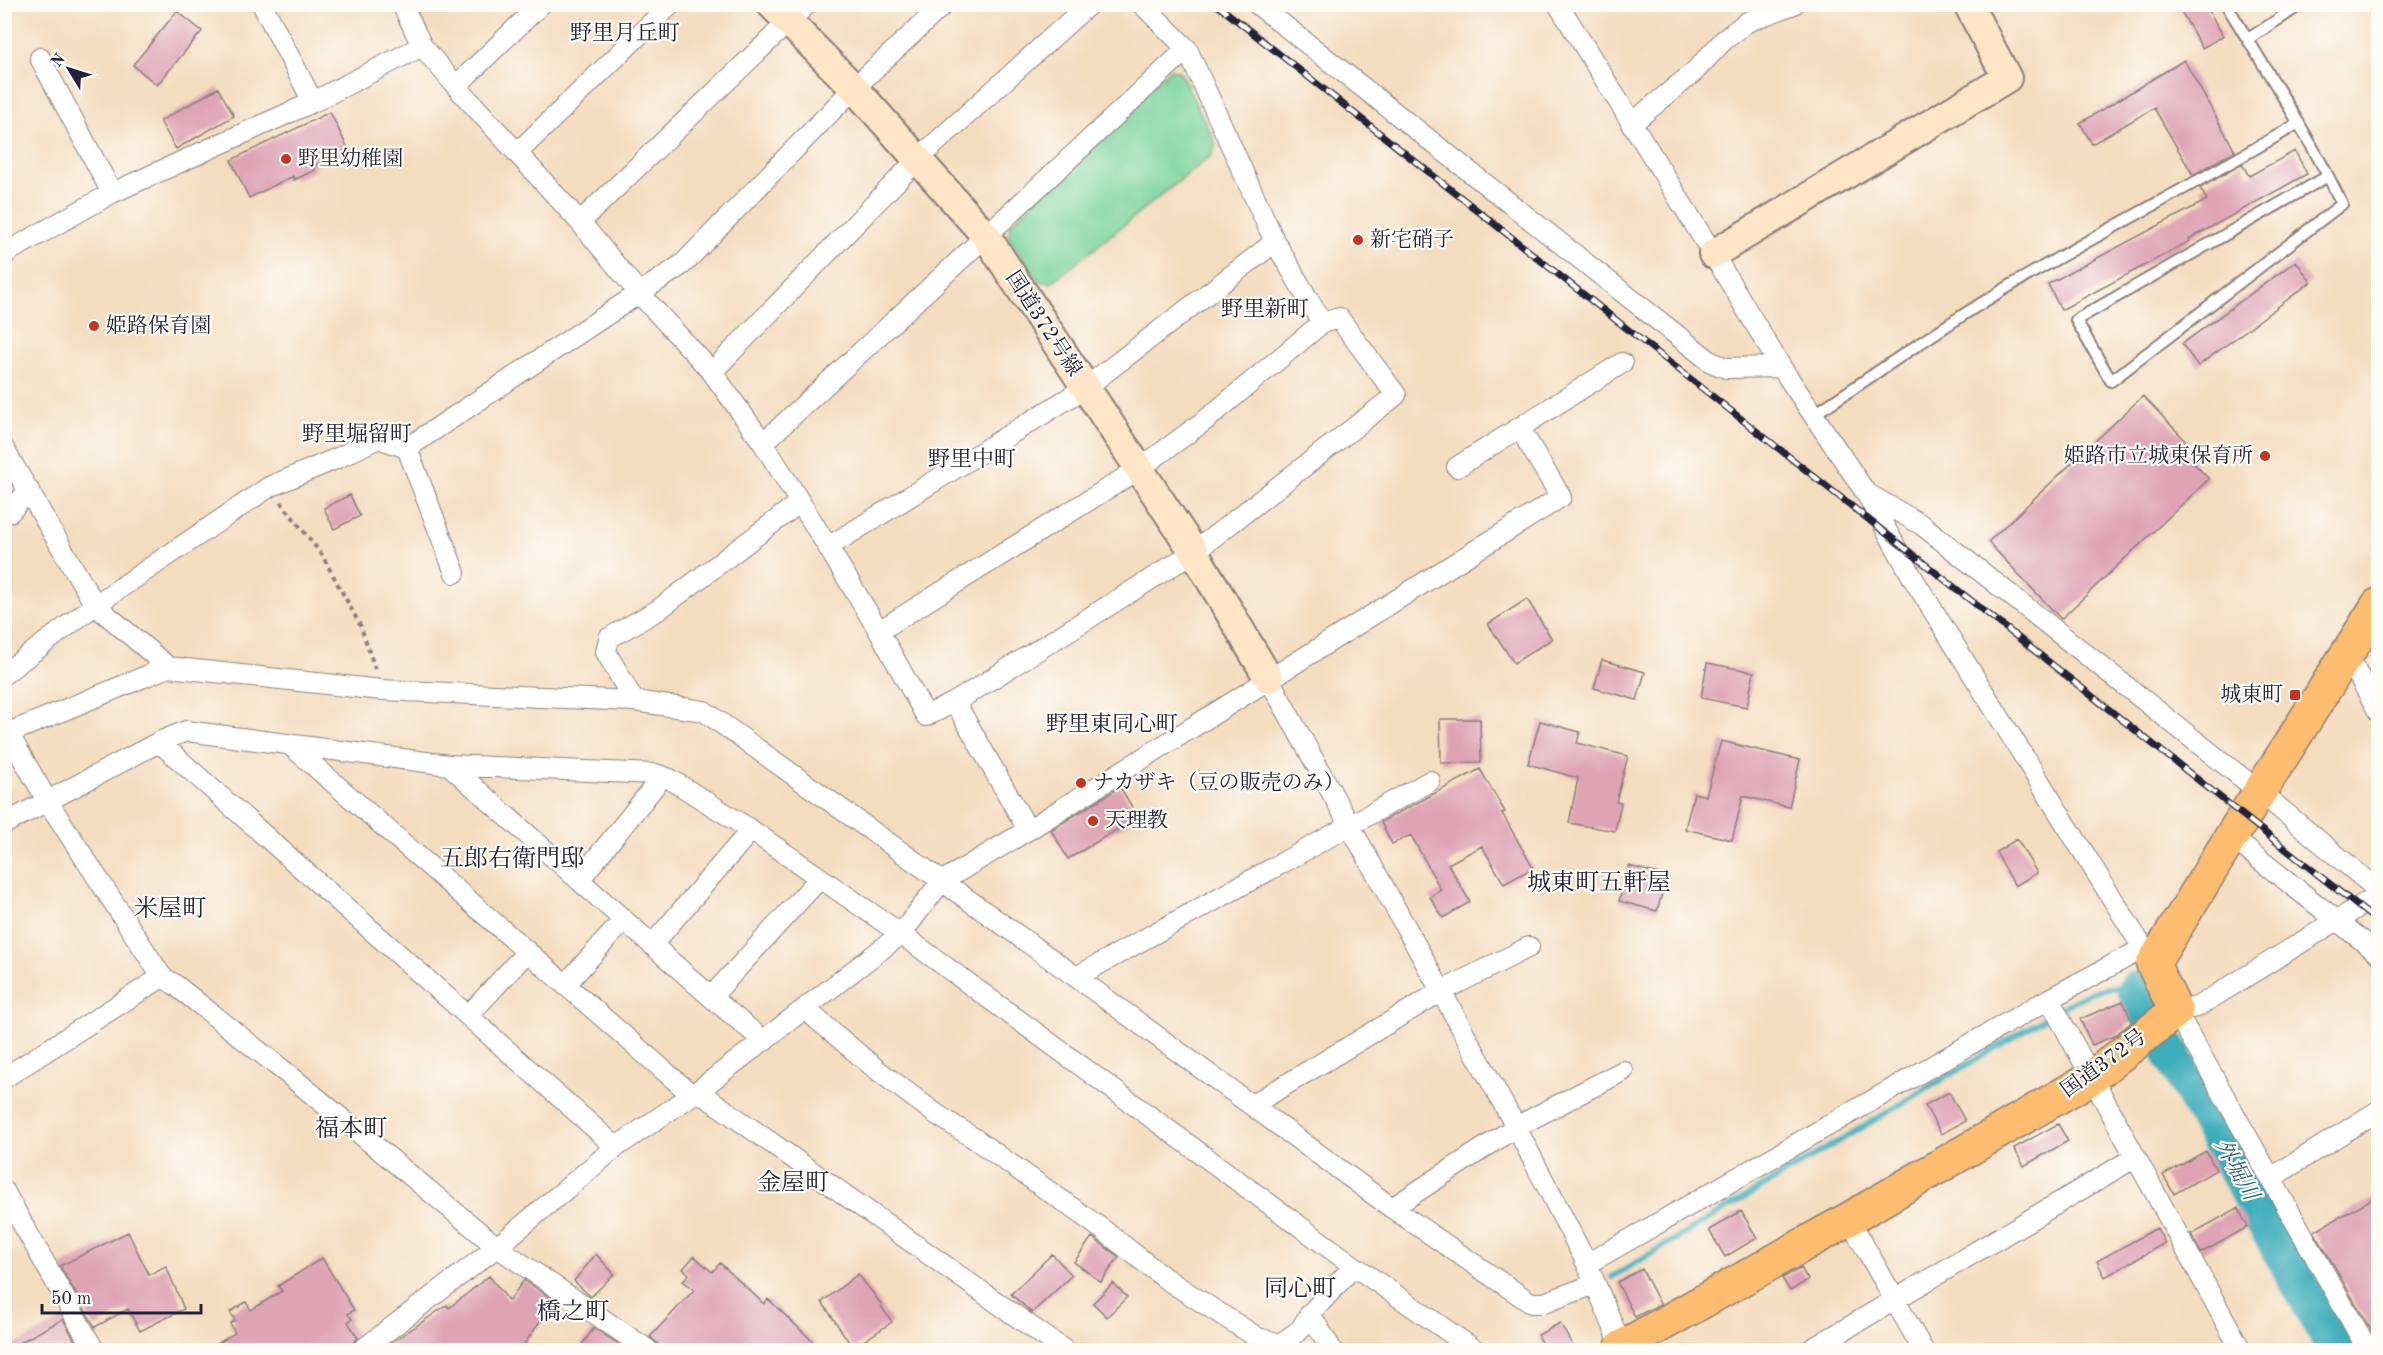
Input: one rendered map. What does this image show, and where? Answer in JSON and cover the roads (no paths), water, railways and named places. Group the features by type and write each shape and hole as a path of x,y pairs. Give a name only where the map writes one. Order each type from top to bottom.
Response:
{"highway":[{"path":"2168,1017 2149,956 2260,792 2379,605"},
{"name":"国道372号","path":"1620,1349 2091,1078 2168,1017"}],"street":[{"path":"262,4 313,102"},
{"path":"456,86 541,4"},
{"path":"517,153 671,4"},
{"path":"407,448 683,264 854,88 944,4"},
{"path":"712,372 919,158 1089,4"},
{"path":"1142,4 1187,49 1275,242 1322,323"},
{"path":"1257,4 1712,362 1726,368 1781,367"},
{"path":"1558,4 1781,367 1866,494 1914,580 2149,956 2049,999 1587,1264"},
{"path":"1631,124 1694,72 1724,40 1747,22 1794,4"},
{"path":"1713,254 2007,78 1968,4"},
{"path":"412,9 422,46 580,222 639,293 712,372 763,443 828,547 879,631 926,716 955,702 1194,552 1396,395 1340,318 1322,323 1207,419 1139,470 879,631"},
{"path":"580,222 788,11"},
{"name":"国道372号線","path":"788,11 986,236 1194,552 1269,679"},
{"path":"4,254 112,193 313,102 422,46"},
{"path":"763,443 1187,49"},
{"path":"40,58 112,193"},
{"path":"828,547 1085,388 1275,242"},
{"path":"1457,467 1622,363"},
{"path":"362,1350 497,1247 616,1147 695,1093 901,934 940,882 1028,830 1561,497 1520,429"},
{"path":"4,675 95,604 269,487 378,438 407,448 455,573"},
{"path":"4,449 95,604 168,668"},
{"path":"4,514 9,512 29,490"},
{"path":"1866,494 1922,525 2260,792 2379,890"},
{"path":"634,701 606,652 609,638 658,610 799,503"},
{"path":"2347,655 2379,711"},
{"path":"648,1350 497,1247 280,1068 162,977 48,802 6,731 168,668 382,690 634,701 704,711 940,882 1076,977 1392,1208 1531,1303 1544,1303 1594,1284"},
{"path":"1269,679 1515,1127 1587,1264 1620,1349"},
{"path":"955,702 1028,830"},
{"path":"4,824 159,742 186,731 449,765 655,774 670,779 750,830 901,934 1354,1266 1475,1350"},
{"path":"159,742 616,1147"},
{"path":"289,744 527,952 695,1093 1058,1349"},
{"path":"449,765 711,997 764,1041"},
{"path":"579,880 662,777"},
{"path":"1076,977 1430,781"},
{"path":"652,945 750,830"},
{"path":"2230,837 2379,953"},
{"path":"711,997 819,879"},
{"path":"2368,1350 2271,1178 2168,1017 2197,1008 2379,895"},
{"path":"566,985 624,920"},
{"path":"1252,1105 1440,992 1529,947"},
{"path":"468,1016 527,952"},
{"path":"4,1078 162,977"},
{"path":"2049,999 2241,1350"},
{"path":"805,1009 876,1069 936,1114 1102,1229 1166,1279 1258,1338 1280,1344 1300,1330 1310,1314 1354,1266"},
{"path":"1392,1208 1515,1127 1623,1071"},
{"path":"2271,1178 2379,1111"},
{"path":"1810,1350 2134,1158"},
{"path":"4,1191 94,1350"},
{"path":"1849,1219 1923,1350"},
{"path":"1310,1314 1332,1350"}],"lane":[{"path":"2226,4 2300,123 2328,176 2342,204 2111,381 2076,320 2328,176"},
{"path":"2247,39 2302,4"},
{"path":"1813,415 2002,291 2151,206 2221,170 2300,123"}],"waterway":[{"path":"1612,1277 2068,1004 2085,995 2108,988 2136,990"},
{"name":"外堀川","path":"2136,990 2336,1350"}],"railway":[{"path":"1216,4 2378,922"}],"place":[{"name":"野里幼稚園","path":"286,159"},
{"name":"新宅硝子","path":"1358,240"},
{"name":"姫路保育園","path":"94,326"},
{"name":"姫路市立城東保育所","path":"2265,456"},
{"name":"城東町","path":"2295,695"},
{"name":"ナカザキ（豆の販売のみ）","path":"1081,783"},
{"name":"天理教","path":"1093,821"}],"district":[{"name":"野里月丘町","path":"625,34"},
{"name":"野里新町","path":"1265,310"},
{"name":"野里堀留町","path":"357,435"},
{"name":"野里中町","path":"972,460"},
{"name":"野里東同心町","path":"1112,725"},
{"name":"五郎右衛門邸","path":"512,860"},
{"name":"城東町五軒屋","path":"1599,884"},
{"name":"米屋町","path":"170,910"},
{"name":"福本町","path":"351,1130"},
{"name":"金屋町","path":"793,1184"},
{"name":"同心町","path":"1300,1290"},
{"name":"橋之町","path":"573,1313"}]}
